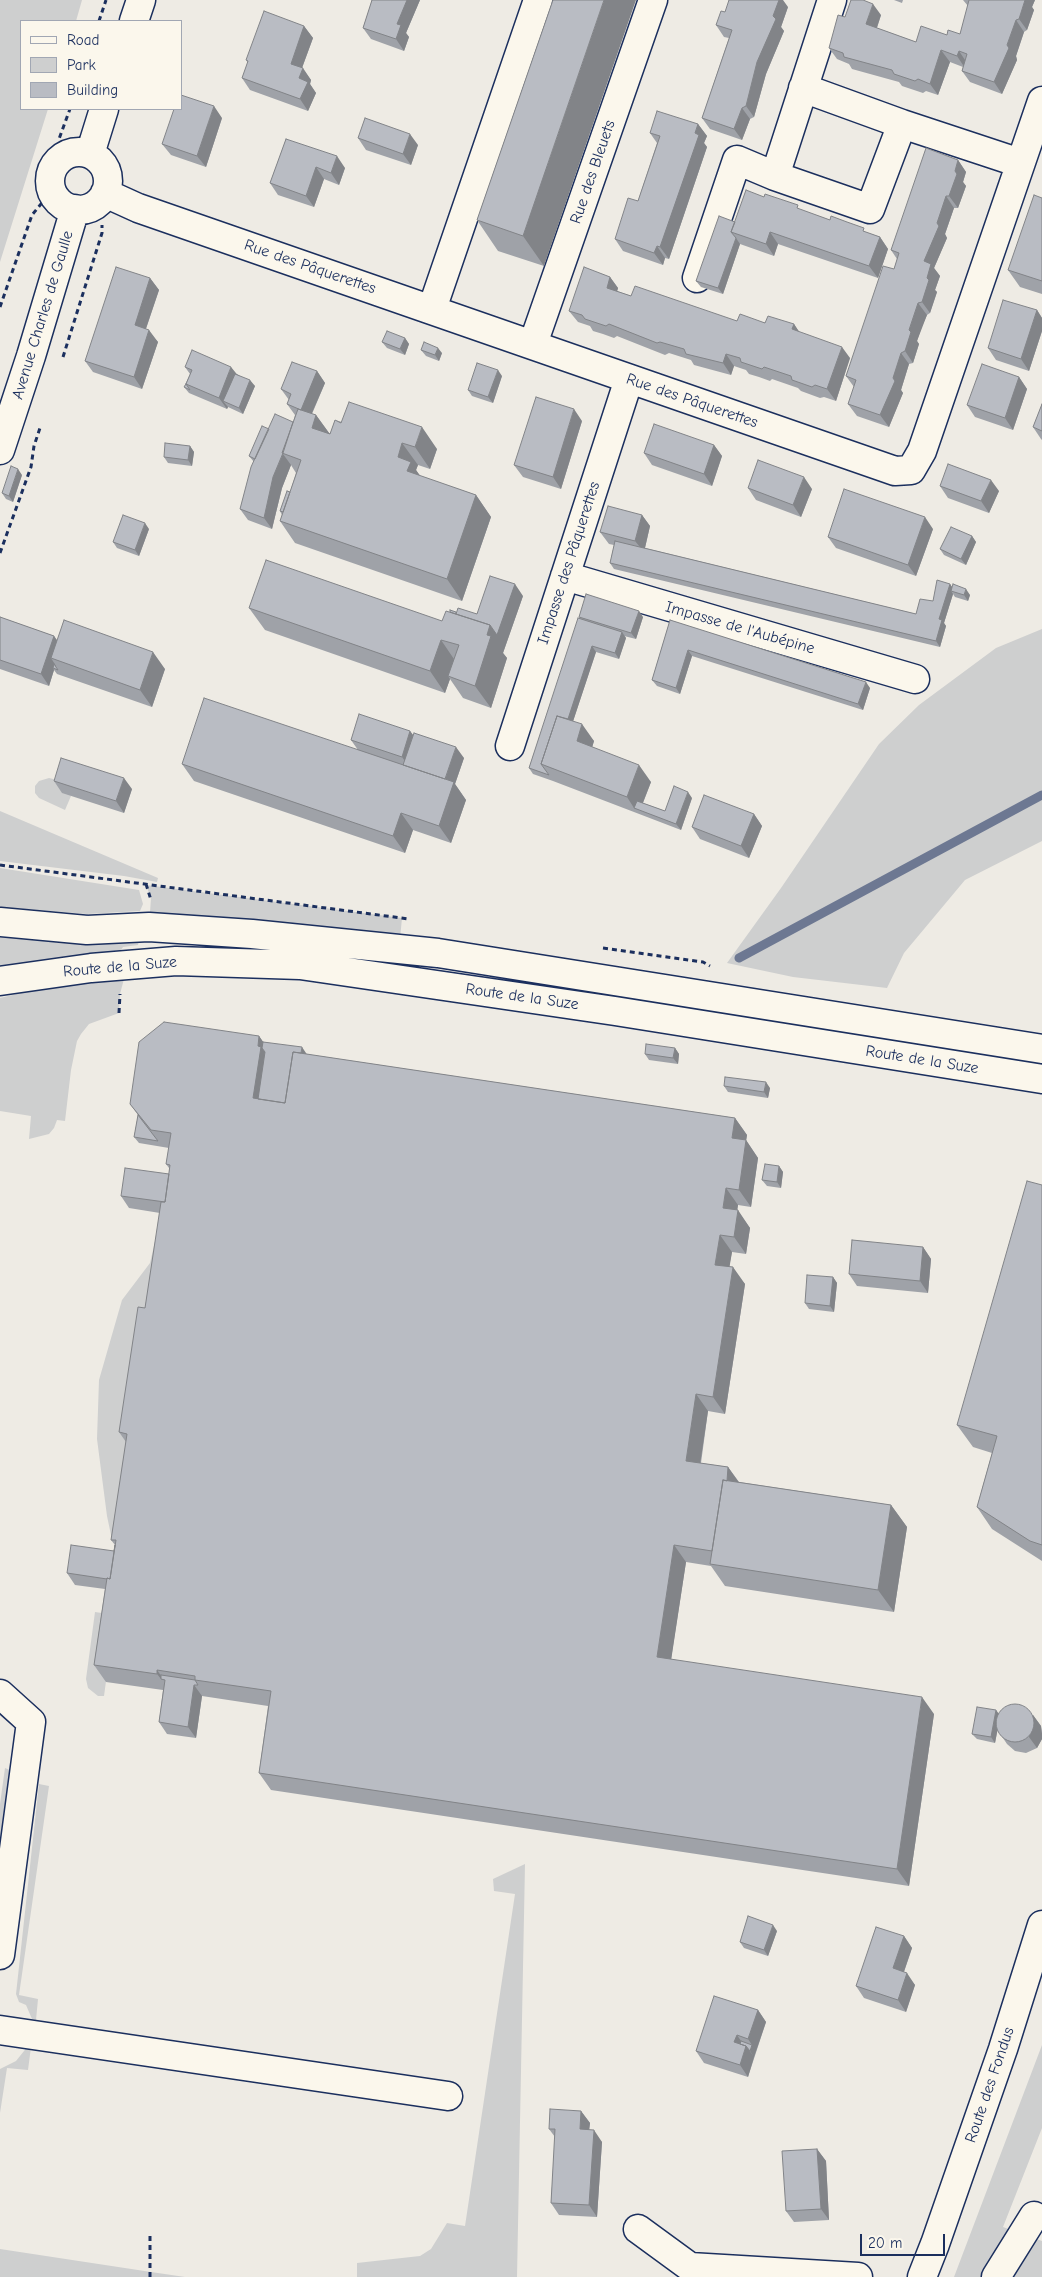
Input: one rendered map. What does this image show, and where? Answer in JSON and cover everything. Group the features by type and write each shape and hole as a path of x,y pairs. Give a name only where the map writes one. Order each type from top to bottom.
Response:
{"street":[{"path":"134,20 141,0"},
{"path":"432,309 538,0"},
{"name":"Rue des Bleuets","path":"533,344 653,0"},
{"path":"775,176 832,0"},
{"path":"803,88 902,124 1020,163"},
{"name":"Rue des Pâquerettes","path":"93,201 154,214 895,471 911,470 922,451 1042,101"},
{"path":"77,155 99,160 106,170 108,182 93,201 59,201 50,184 52,171 77,155 103,110"},
{"path":"697,278 737,160 775,176 870,210 902,124"},
{"name":"Avenue Charles de Gaulle","path":"0,450 31,356 93,201"},
{"name":"Impasse des Pâquerettes","path":"510,746 629,379"},
{"name":"Impasse de l'Aubépine","path":"565,576 915,680"},
{"name":"Route de la Suze","path":"0,922 87,930 149,927 252,934 438,953 1042,1049"},
{"name":"Route de la Suze","path":"0,982 91,968 176,961 300,965 615,1011 1042,1079"},
{"path":"0,1694 31,1722 0,1956"},
{"name":"Route des Fondus","path":"927,2277 936,2244 1003,2049 1042,1925"},
{"path":"0,2030 448,2096"},
{"path":"996,2277 1034,2216"},
{"path":"638,2229 690,2267 858,2277"},
{"name":"Route des Fondus","path":"922,2277 936,2244"}],"path":[{"path":"99,20 106,0"},
{"path":"70,110 59,139 77,155"},
{"path":"0,307 32,215 52,190"},
{"path":"61,362 102,233 93,201"},
{"path":"0,553 30,467 34,446 43,418"},
{"path":"150,2235 150,2277"}],"green space":[{"path":"0,0 82,0 76,20 20,20 20,110 48,110 0,262"},
{"path":"1042,629 1042,841 965,880 904,953 887,988 793,977 727,963 781,888 879,744 919,705 996,648"},
{"path":"49,778 66,782 71,796 65,810 39,798 35,793 35,786 39,781"},
{"path":"0,811 158,878 157,882 124,876 0,861"},
{"path":"0,868 139,890 143,904 140,911 87,914 0,907"},
{"path":"146,885 402,918 399,949 149,927 151,898"},
{"path":"0,935 69,941 139,940 138,945 123,947 118,954 0,972"},
{"path":"79,979 124,979 120,994 119,1013 89,1024 77,1041 71,1070 65,1121 57,1120 49,1134 29,1139 31,1116 0,1111 0,998"},
{"path":"156,1237 126,1538 111,1535 107,1516 97,1439 99,1380 122,1300 150,1263"},
{"path":"95,1612 115,1615 104,1696 98,1696 88,1688 86,1679"},
{"path":"5,1768 12,1771 0,1862 0,1804"},
{"path":"39,1784 49,1786 19,1995 38,1999 36,2020 32,2019 26,2005 19,2002 16,1994"},
{"path":"525,1864 517,2277 357,2277 357,2263 420,2256 431,2249 447,2223 465,2226 515,1894 494,1891 493,1879"},
{"path":"1042,2045 1042,2128 1003,2227 1014,2231 986,2277 954,2277"},
{"path":"28,2046 31,2047 28,2070 7,2068 0,2113 0,2069 16,2061"},
{"path":"1034,2238 1042,2241 1042,2277 1010,2277"},
{"path":"0,2249 151,2272 185,2277 0,2277"}],"building":[{"path":"372,0 407,0 397,24 401,25 396,39 363,28"},
{"path":"553,0 604,0 523,236 477,220"},
{"path":"729,0 779,0 773,16 776,19 757,62 746,106 742,108 734,129 702,118 732,30 716,25 721,11 725,12"},
{"path":"851,0 863,0 873,4 866,24 916,42 921,26 947,35 948,30 960,34 969,0 1025,0 1007,45 1009,48 994,82 962,71 967,54 959,51 957,56 941,50 930,84 918,79 915,81 894,74 892,70 844,57 843,53 829,48 838,15 845,17"},
{"path":"264,11 304,26 291,64 303,68 299,78 308,82 300,99 242,78 248,61 246,60"},
{"path":"182,95 214,106 197,156 162,144 174,110 182,110"},
{"path":"657,111 698,124 695,133 699,135 660,247 657,246 654,253 615,239 628,198 638,201 660,136 650,133"},
{"path":"365,118 410,134 403,154 358,138"},
{"path":"286,139 337,156 331,173 316,167 306,196 270,183"},
{"path":"926,148 958,160 955,171 957,174 949,196 946,196 937,223 939,226 924,261 931,264 927,278 929,280 922,302 918,303 909,330 911,332 905,351 901,353 893,378 895,381 880,415 848,404 856,380 846,376 883,266 894,269 899,253 891,250"},
{"path":"746,190 764,197 765,194 798,205 797,208 830,220 831,216 864,228 863,231 880,237 869,266 770,232 766,244 731,232"},
{"path":"1034,195 1042,198 1042,281 1008,270"},
{"path":"719,216 735,222 731,232 736,238 718,288 696,281"},
{"path":"116,267 150,278 135,325 149,330 134,377 85,361"},
{"path":"584,267 610,277 607,288 631,296 635,286 737,321 740,314 765,323 768,316 794,324 792,329 842,347 827,389 815,385 812,387 792,380 791,376 741,362 740,358 726,354 723,363 686,354 684,349 660,342 657,343 609,324 606,326 585,319 582,315 569,311"},
{"path":"1003,300 1037,310 1021,359 988,348"},
{"path":"387,331 405,338 400,349 382,342"},
{"path":"424,342 438,348 435,355 421,350"},
{"path":"192,350 231,367 219,398 186,384 192,370 185,367"},
{"path":"292,362 317,371 301,410 287,404 291,394 281,389"},
{"path":"477,363 498,370 488,397 468,390"},
{"path":"982,364 1019,377 1005,418 967,405"},
{"path":"235,374 250,380 239,408 223,401"},
{"path":"536,397 574,409 553,477 514,465"},
{"path":"349,402 422,427 415,447 402,443 398,457 411,462 407,471 476,495 447,579 280,521 301,460 282,453 298,409 316,415 312,428 330,434 335,420 341,423"},
{"path":"1042,404 1042,431 1033,427"},
{"path":"275,414 293,422 273,477 264,518 240,509 251,467"},
{"path":"654,424 714,445 704,474 644,453"},
{"path":"262,426 269,429 255,459 249,456"},
{"path":"165,443 190,446 188,460 164,457"},
{"path":"758,460 804,477 793,505 748,488"},
{"path":"948,464 991,480 981,501 940,486"},
{"path":"11,466 18,469 9,496 2,493"},
{"path":"844,489 925,517 908,565 828,537"},
{"path":"287,491 290,492 283,512 280,511"},
{"path":"608,506 642,515 635,541 600,532"},
{"path":"123,515 145,523 135,550 113,542"},
{"path":"951,527 972,536 961,559 940,549"},
{"path":"615,541 916,614 920,599 933,601 937,580 950,584 939,619 942,620 936,641 610,563"},
{"path":"266,560 442,621 446,611 490,625 487,635 491,636 475,686 448,676 459,645 441,640 430,671 249,608"},
{"path":"490,576 515,584 497,635 490,625 456,614 458,608 477,614"},
{"path":"953,584 966,589 964,595 951,591"},
{"path":"586,594 639,611 631,633 579,617"},
{"path":"0,617 54,636 41,674 0,660"},
{"path":"578,618 622,632 615,653 592,646 568,719 557,716 541,764 549,775 529,768"},
{"path":"64,620 153,652 140,690 51,658"},
{"path":"670,620 866,682 858,704 688,650 676,688 652,680"},
{"path":"204,698 454,782 439,826 401,813 393,836 182,764"},
{"path":"359,714 410,731 402,757 351,740"},
{"path":"557,716 582,724 577,741 639,765 627,797 541,764"},
{"path":"414,733 456,747 445,779 403,765"},
{"path":"61,758 124,778 116,801 54,781"},
{"path":"674,786 688,792 676,824 634,808 637,801 665,811"},
{"path":"704,795 754,814 741,846 692,827"},
{"path":"164,1022 259,1036 258,1046 261,1047 253,1098 285,1103 293,1052 735,1118 732,1138 746,1140 739,1190 726,1188 723,1208 738,1210 734,1237 720,1235 715,1265 733,1267 713,1397 696,1394 686,1461 728,1467 727,1481 723,1480 712,1551 674,1545 657,1657 922,1697 897,1869 259,1773 271,1691 195,1680 195,1676 157,1670 157,1674 94,1665 107,1578 110,1579 116,1540 111,1540 127,1434 119,1432 138,1307 145,1308 161,1202 165,1202 170,1165 166,1164 171,1133 151,1130 130,1104 139,1042"},
{"path":"263,1042 302,1047 301,1053 293,1052 285,1103 258,1099 265,1052 262,1048"},
{"path":"646,1044 675,1048 673,1058 645,1054"},
{"path":"725,1077 766,1082 764,1092 724,1086"},
{"path":"138,1115 158,1141 134,1137"},
{"path":"765,1164 779,1166 777,1182 762,1180"},
{"path":"125,1168 169,1174 165,1202 121,1196"},
{"path":"1027,1181 1042,1185 1042,1545 1030,1541 977,1507 997,1436 957,1425"},
{"path":"852,1240 923,1247 920,1281 849,1274"},
{"path":"807,1275 833,1277 830,1306 805,1303"},
{"path":"723,1480 891,1505 878,1590 710,1564"},
{"path":"71,1545 114,1551 115,1545 110,1579 67,1573"},
{"path":"161,1675 195,1680 198,1685 194,1685 188,1727 159,1722 165,1680 161,1679"},
{"path":"1015,1704 1028,1710 1034,1723 1028,1736 1015,1742 1002,1736 996,1723 1002,1710"},
{"path":"977,1707 996,1710 991,1737 972,1734"},
{"path":"748,1916 773,1925 764,1950 740,1942"},
{"path":"876,1927 904,1936 893,1968 907,1973 898,2000 856,1986"},
{"path":"714,1996 758,2010 748,2039 737,2035 734,2042 746,2046 740,2065 696,2051"},
{"path":"741,2041 752,2045 750,2051 746,2046 740,2044"},
{"path":"550,2109 581,2111 580,2129 594,2130 589,2205 551,2203 555,2129 549,2129"},
{"path":"817,2149 821,2209 786,2211 782,2151"}],"waterway":[{"path":"739,958 1042,795"}]}
